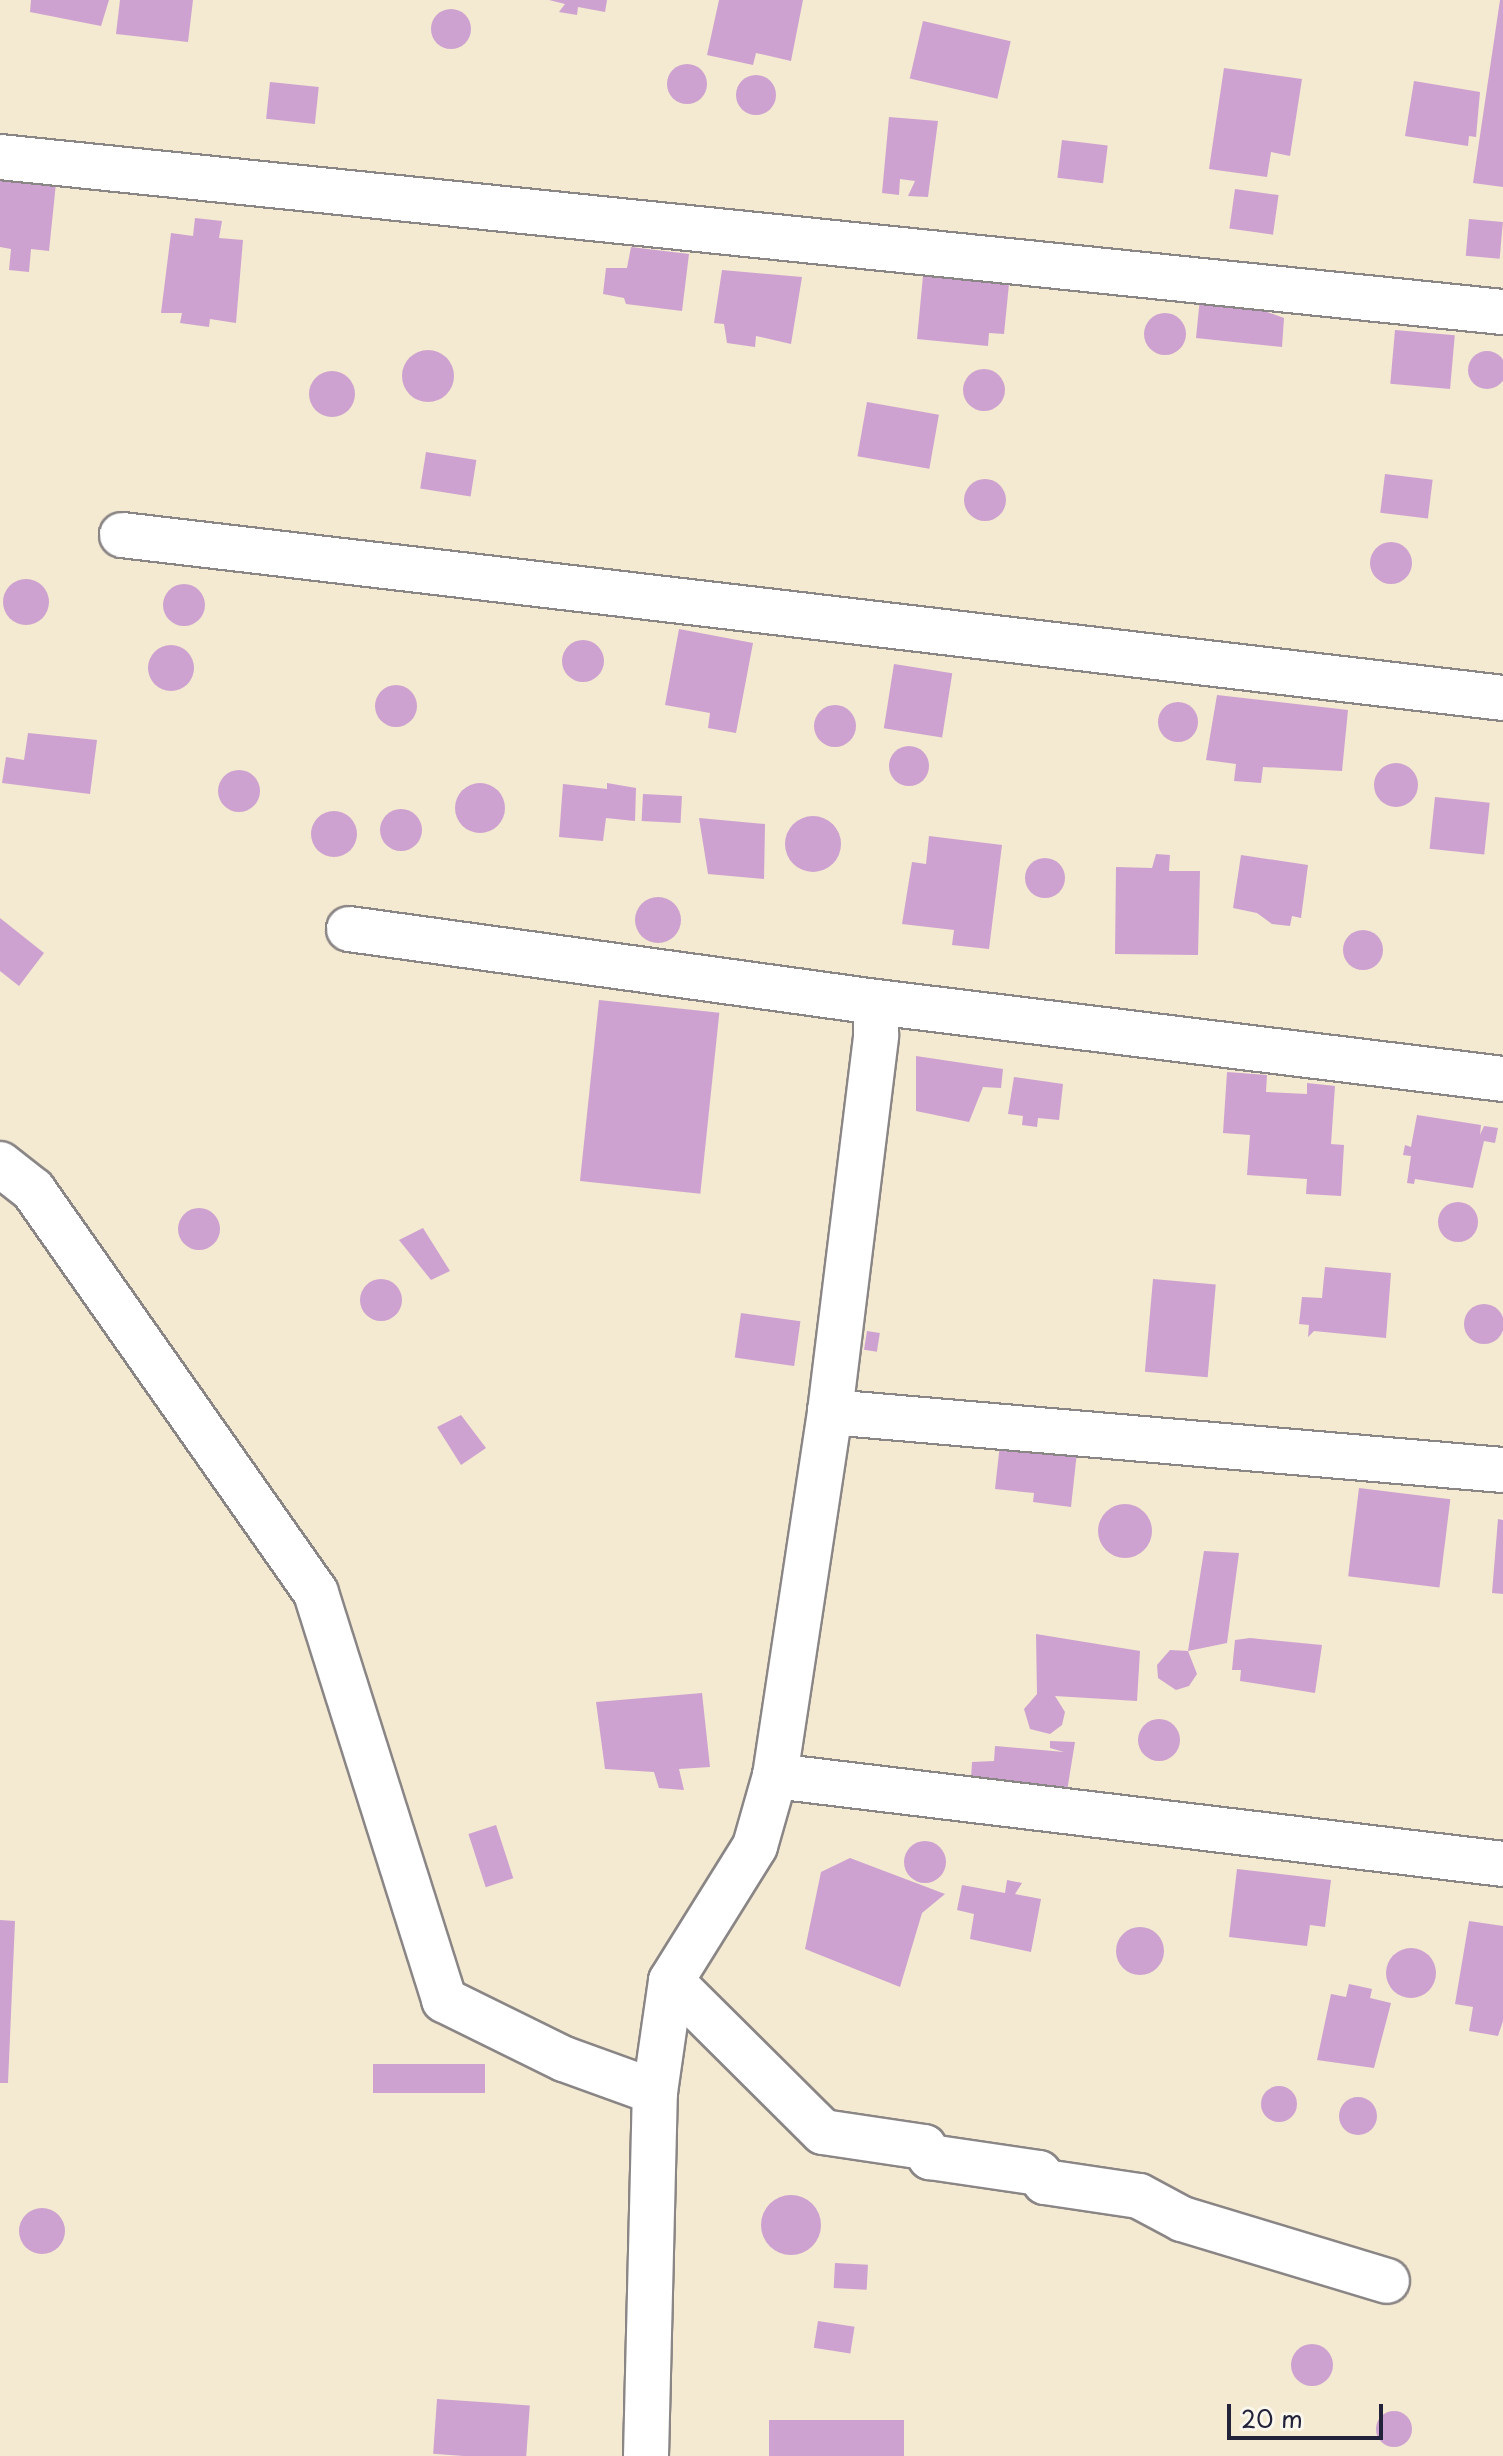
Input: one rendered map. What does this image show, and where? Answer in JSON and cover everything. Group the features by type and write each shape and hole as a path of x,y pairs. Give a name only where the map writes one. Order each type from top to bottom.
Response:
{"street":[{"path":"0,157 1503,312"},
{"path":"122,535 1503,698"},
{"path":"349,929 876,1002 1503,1079"},
{"path":"646,2456 655,2092 671,1981 755,1846 775,1776 830,1412 876,1035 876,1002"},
{"path":"0,1164 33,1190 316,1593 444,2000 564,2059 655,2092"},
{"path":"830,1412 1503,1470"},
{"path":"775,1776 1503,1864"},
{"path":"671,1981 823,2132 924,2147 930,2157 1039,2173 1045,2182 1139,2196 1182,2219 1387,2281"}],"building":[{"path":"31,0 109,0 101,26 30,12"},
{"path":"120,0 193,0 188,42 116,34"},
{"path":"549,0 607,0 605,12 578,7 577,15 559,12 565,4"},
{"path":"719,0 803,0 791,61 756,53 753,65 707,55"},
{"path":"1500,0 1503,0 1503,187 1473,183"},
{"path":"451,9 465,15 471,29 465,43 451,49 437,43 431,29 437,15"},
{"path":"923,21 1011,41 997,99 910,78"},
{"path":"687,64 701,70 707,84 701,98 687,104 673,98 667,84 673,70"},
{"path":"1224,68 1302,79 1290,156 1271,152 1267,177 1209,169"},
{"path":"756,75 770,81 776,95 770,109 756,115 742,109 736,95 742,81"},
{"path":"1414,81 1480,92 1476,137 1469,136 1468,146 1405,136"},
{"path":"270,82 319,87 315,124 266,119"},
{"path":"889,117 938,121 928,197 908,196 915,181 900,179 899,195 882,193"},
{"path":"1062,140 1108,146 1103,183 1057,178"},
{"path":"0,178 56,183 49,251 31,249 29,272 9,270 11,249 0,247"},
{"path":"1235,189 1279,195 1273,235 1229,229"},
{"path":"195,218 222,221 219,238 243,240 236,323 210,319 209,327 180,323 182,313 161,313 171,233 193,236"},
{"path":"1469,219 1503,222 1500,259 1466,256"},
{"path":"631,247 689,254 682,311 626,304 624,298 603,294 606,268 627,268"},
{"path":"722,270 802,277 791,344 756,336 755,347 727,343 724,324 714,323"},
{"path":"923,276 1009,284 1004,334 989,333 988,346 917,339"},
{"path":"1201,288 1284,318 1282,347 1196,338"},
{"path":"1165,313 1180,319 1186,334 1180,349 1165,355 1150,349 1144,334 1150,319"},
{"path":"1395,330 1455,335 1450,389 1390,384"},
{"path":"428,350 446,358 454,376 446,394 428,402 410,394 402,376 410,358"},
{"path":"1487,351 1501,356 1506,370 1501,384 1487,389 1473,384 1468,370 1473,356"},
{"path":"984,369 999,375 1005,390 999,405 984,411 969,405 963,390 969,375"},
{"path":"332,371 348,378 355,394 348,410 332,417 316,410 309,394 316,378"},
{"path":"867,402 939,415 929,469 857,456"},
{"path":"426,452 476,460 471,497 420,489"},
{"path":"1385,474 1433,480 1428,519 1380,513"},
{"path":"985,479 1000,485 1006,500 1000,515 985,521 970,515 964,500 970,485"},
{"path":"1391,542 1406,548 1412,563 1406,578 1391,584 1376,578 1370,563 1376,548"},
{"path":"26,579 42,586 49,602 42,618 26,625 10,618 3,602 10,586"},
{"path":"184,584 199,590 205,605 199,620 184,626 169,620 163,605 169,590"},
{"path":"679,629 753,643 736,733 708,728 710,713 665,705"},
{"path":"583,640 598,646 604,661 598,676 583,682 568,676 562,661 568,646"},
{"path":"171,645 187,652 194,668 187,684 171,691 155,684 148,668 155,652"},
{"path":"894,664 952,673 942,737 884,728"},
{"path":"396,685 411,691 417,706 411,721 396,727 381,721 375,706 381,691"},
{"path":"1217,695 1348,710 1342,771 1263,767 1261,783 1234,781 1236,764 1206,760"},
{"path":"1178,702 1192,708 1198,722 1192,736 1178,742 1164,736 1158,722 1164,708"},
{"path":"835,705 849,712 856,726 849,740 835,747 821,740 814,726 821,712"},
{"path":"28,733 97,740 90,794 2,783 6,757 24,760"},
{"path":"909,746 923,752 929,766 923,780 909,786 895,780 889,766 895,752"},
{"path":"1396,763 1411,770 1418,785 1411,800 1396,807 1381,800 1374,785 1381,770"},
{"path":"239,770 254,776 260,791 254,806 239,812 224,806 218,791 224,776"},
{"path":"480,783 497,791 505,808 497,825 480,833 463,825 455,808 463,791"},
{"path":"607,783 636,788 635,821 606,818 603,841 559,837 563,784 607,789"},
{"path":"643,794 682,796 681,823 642,821"},
{"path":"1435,797 1490,803 1484,854 1430,849"},
{"path":"401,809 416,815 422,830 416,845 401,851 386,845 380,830 386,815"},
{"path":"334,811 350,818 357,834 350,850 334,857 318,850 311,834 318,818"},
{"path":"813,816 833,824 841,844 833,864 813,872 793,864 785,844 793,824"},
{"path":"699,818 765,824 764,879 708,874"},
{"path":"929,836 1002,845 989,949 952,945 954,930 902,924 912,862 926,864"},
{"path":"1156,854 1170,855 1169,871 1200,871 1198,955 1115,954 1116,867 1152,868"},
{"path":"1241,855 1308,865 1301,918 1292,916 1290,926 1272,924 1257,913 1233,908"},
{"path":"1045,858 1059,864 1065,878 1059,892 1045,898 1031,892 1025,878 1031,864"},
{"path":"658,897 674,904 681,920 674,936 658,943 642,936 635,920 642,904"},
{"path":"0,918 44,953 19,986 0,971"},
{"path":"1363,930 1377,936 1383,950 1377,964 1363,970 1349,964 1343,950 1349,936"},
{"path":"599,1000 719,1013 700,1194 580,1181"},
{"path":"916,1056 1003,1069 1001,1088 983,1087 969,1122 916,1111"},
{"path":"1227,1072 1267,1075 1266,1092 1307,1094 1307,1083 1335,1086 1331,1144 1344,1145 1341,1196 1306,1194 1307,1179 1247,1175 1250,1135 1223,1133"},
{"path":"1014,1077 1063,1084 1059,1120 1038,1118 1037,1127 1022,1125 1023,1116 1008,1114"},
{"path":"1417,1115 1481,1125 1480,1135 1484,1126 1498,1128 1495,1143 1484,1141 1473,1188 1415,1179 1414,1184 1407,1183 1411,1156 1403,1155 1405,1145 1411,1147"},
{"path":"1458,1202 1472,1208 1478,1222 1472,1236 1458,1242 1444,1236 1438,1222 1444,1208"},
{"path":"199,1208 214,1214 220,1229 214,1244 199,1250 184,1244 178,1229 184,1214"},
{"path":"423,1228 450,1271 431,1280 399,1240"},
{"path":"1325,1267 1391,1273 1386,1338 1314,1331 1308,1337 1309,1325 1299,1324 1302,1297 1322,1298"},
{"path":"381,1279 396,1285 402,1300 396,1315 381,1321 366,1315 360,1300 366,1285"},
{"path":"1153,1279 1216,1284 1208,1377 1145,1372"},
{"path":"1484,1304 1498,1310 1504,1324 1498,1338 1484,1344 1470,1338 1464,1324 1470,1310"},
{"path":"741,1313 800,1321 794,1366 735,1358"},
{"path":"867,1331 880,1333 877,1352 864,1350"},
{"path":"461,1415 486,1448 461,1465 437,1427"},
{"path":"1000,1444 1077,1452 1071,1507 1033,1502 1034,1493 995,1489"},
{"path":"1359,1488 1450,1499 1439,1588 1348,1576"},
{"path":"1125,1504 1144,1512 1152,1531 1144,1550 1125,1558 1106,1550 1098,1531 1106,1512"},
{"path":"1498,1519 1503,1520 1503,1594 1492,1593"},
{"path":"1204,1551 1239,1553 1227,1643 1188,1651"},
{"path":"1036,1634 1140,1651 1137,1701 1055,1696 1065,1712 1062,1725 1050,1734 1030,1729 1024,1709 1037,1694"},
{"path":"1250,1638 1322,1645 1315,1693 1240,1681 1241,1670 1232,1670 1235,1640"},
{"path":"1170,1650 1188,1651 1197,1674 1189,1686 1176,1690 1158,1678 1157,1665"},
{"path":"702,1693 710,1767 679,1769 684,1790 659,1788 654,1772 605,1769 596,1702"},
{"path":"1159,1719 1174,1725 1180,1740 1174,1755 1159,1761 1144,1755 1138,1740 1144,1725"},
{"path":"1050,1741 1075,1742 1067,1791 971,1780 972,1762 994,1761 995,1746 1064,1752 1050,1748"},
{"path":"496,1825 513,1878 486,1887 468,1834"},
{"path":"925,1841 940,1847 946,1862 940,1877 925,1883 910,1877 904,1862 910,1847"},
{"path":"850,1858 945,1894 922,1913 900,1987 805,1949 821,1872"},
{"path":"1237,1869 1331,1880 1325,1927 1310,1925 1307,1946 1229,1937"},
{"path":"1007,1880 1022,1883 1015,1894 1041,1899 1031,1952 970,1939 974,1914 957,1910 962,1885 1005,1893"},
{"path":"0,1920 15,1921 8,2083 0,2083"},
{"path":"1469,1921 1503,1926 1503,2021 1498,2036 1469,2031 1473,2007 1455,2004"},
{"path":"1140,1927 1149,1928 1157,1934 1163,1942 1163,1960 1157,1968 1149,1974 1140,1975 1131,1974 1123,1968 1117,1960 1116,1951 1117,1942 1123,1934 1131,1928"},
{"path":"1411,1948 1429,1955 1436,1973 1429,1991 1411,1998 1393,1991 1386,1973 1393,1955"},
{"path":"1349,1984 1372,1989 1370,1998 1391,2003 1374,2068 1317,2060 1331,1994 1346,1997"},
{"path":"373,2064 485,2064 485,2093 373,2093"},
{"path":"1279,2086 1292,2091 1297,2104 1292,2117 1279,2122 1266,2117 1261,2104 1266,2091"},
{"path":"1358,2097 1371,2103 1377,2116 1371,2129 1358,2135 1345,2129 1339,2116 1345,2103"},
{"path":"791,2195 802,2197 812,2204 819,2214 819,2236 812,2246 802,2253 791,2255 780,2253 770,2246 763,2236 761,2225 763,2214 770,2204 780,2197"},
{"path":"42,2208 58,2215 65,2231 58,2247 42,2254 26,2247 19,2231 26,2215"},
{"path":"835,2263 868,2265 867,2290 834,2288"},
{"path":"818,2321 855,2327 850,2353 814,2348"},
{"path":"1312,2344 1327,2350 1333,2365 1327,2380 1312,2386 1297,2380 1291,2365 1297,2350"},
{"path":"437,2399 530,2405 526,2456 433,2454"},
{"path":"1394,2411 1407,2416 1412,2429 1407,2442 1394,2447 1381,2442 1376,2429 1381,2416"},
{"path":"769,2420 904,2420 904,2456 769,2456"}]}
